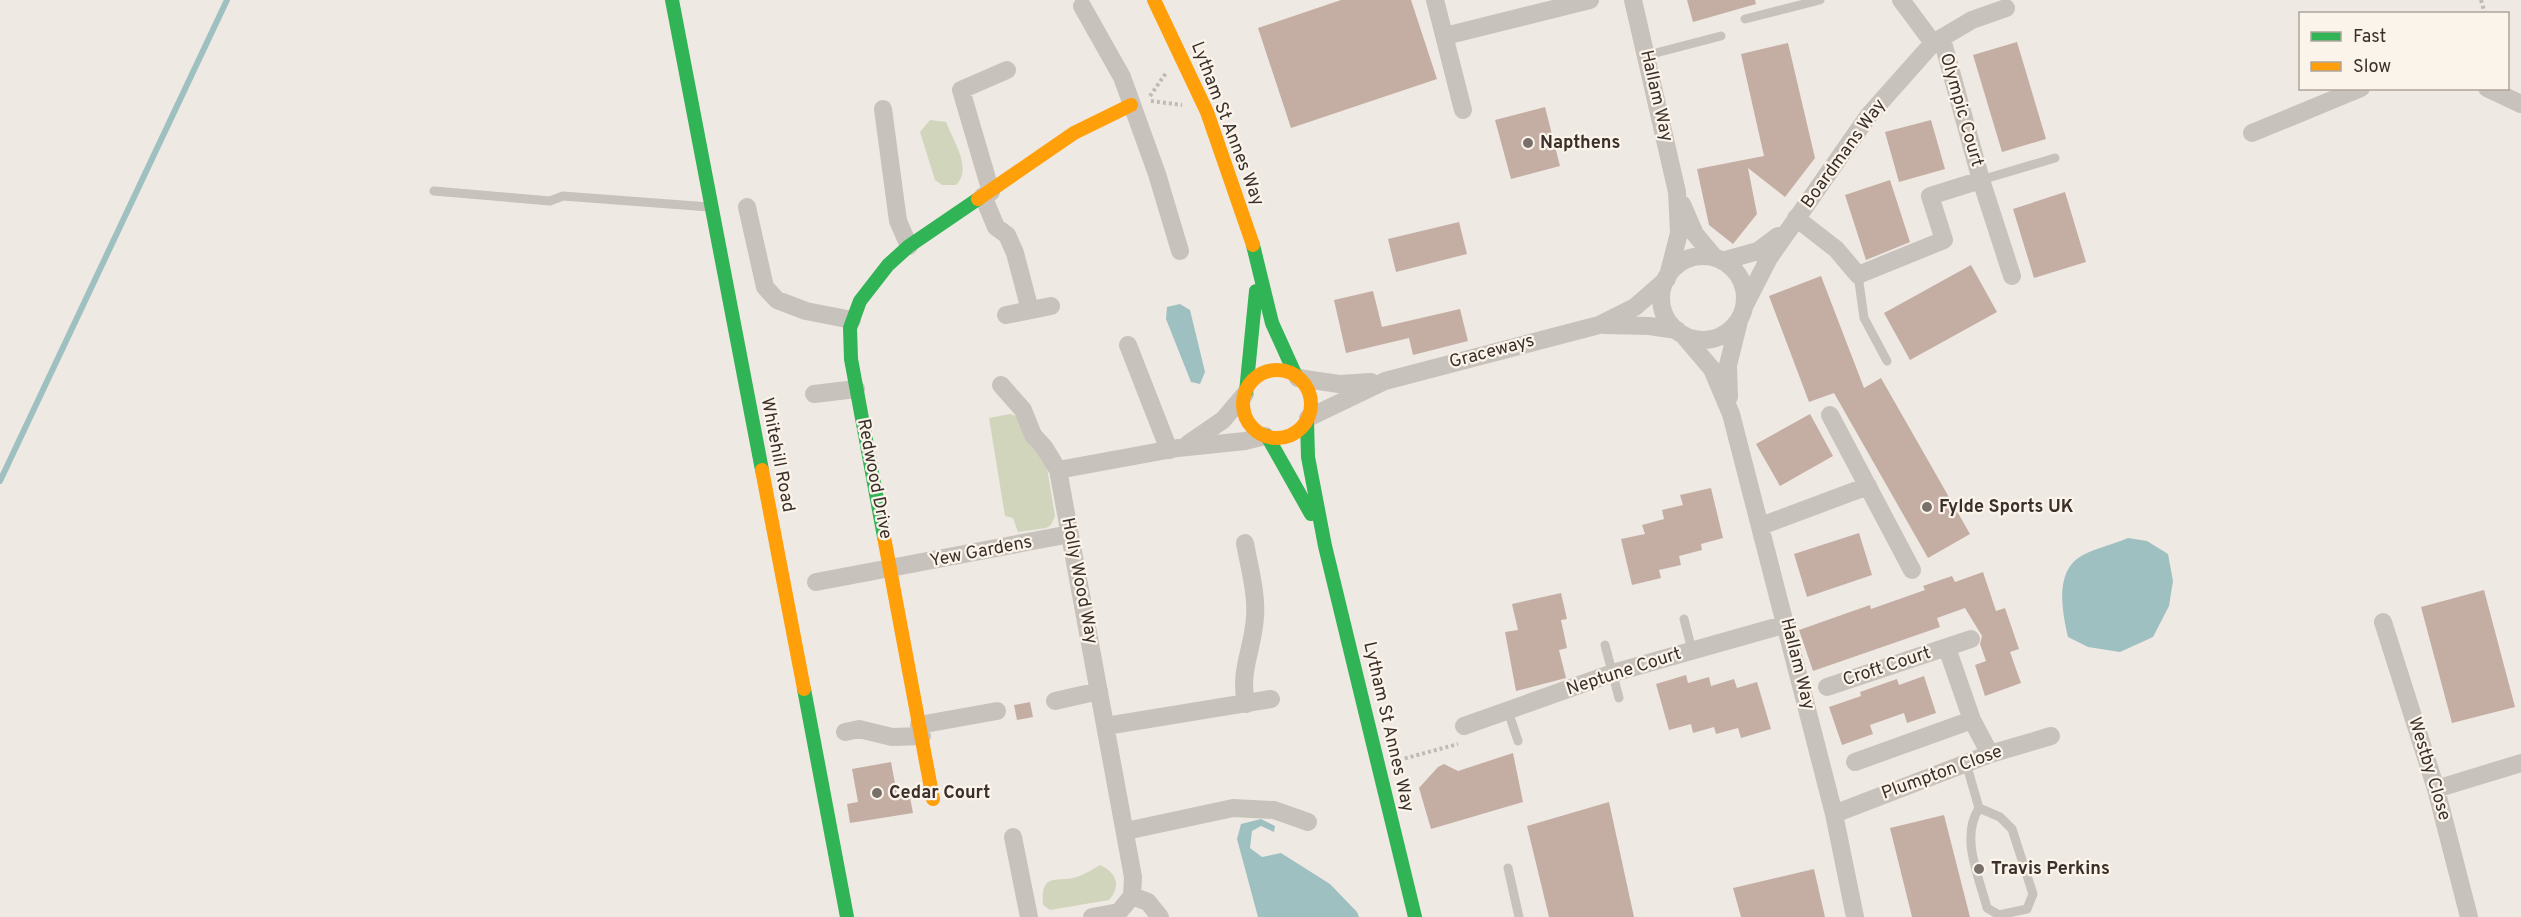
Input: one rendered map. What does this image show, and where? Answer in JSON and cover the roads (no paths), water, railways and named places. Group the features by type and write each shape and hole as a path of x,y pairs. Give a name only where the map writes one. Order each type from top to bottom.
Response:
{"street":[{"name":"Whitehill Road","path":"672,0 847,917"},
{"name":"Lytham St Annes Way","path":"1154,0 1170,29 1214,129 1247,226 1275,335 1297,377"},
{"path":"1435,0 1463,110"},
{"path":"1445,36 1590,0"},
{"name":"Hallam Way","path":"1633,0 1677,192 1679,233 1667,277"},
{"path":"1901,0 1937,41"},
{"path":"1082,6 1122,77 1157,174 1180,251"},
{"name":"Boardmans Way","path":"1742,312 1763,268 1869,115 1937,41 1972,20 2006,8"},
{"name":"Olympic Court","path":"1937,41 2012,276"},
{"path":"1007,70 960,90 996,227 1007,235 1015,253 1030,310"},
{"path":"2252,133 2356,90"},
{"path":"2491,90 2521,104"},
{"name":"Redwood Drive","path":"892,569 856,388 849,341 852,320 870,285 887,265 909,246 1074,133 1131,105"},
{"path":"883,109 898,221 909,246"},
{"name":"Olympic Court","path":"1858,275 1944,240 1930,196 1981,180"},
{"name":"Hallam Way","path":"1677,192 1695,234 1719,260"},
{"path":"747,207 765,287 777,300 806,311 852,320"},
{"path":"1797,218 1836,249 1858,275"},
{"name":"Boardmans Way","path":"1719,260 1758,251 1774,241 1797,218"},
{"path":"1694,258 1719,260 1741,279 1742,312 1732,328 1714,339 1704,340 1680,333 1669,322 1662,301 1667,277 1675,268 1694,258"},
{"name":"Lytham St Annes Way","path":"1245,393 1256,265"},
{"name":"Graceways","path":"1297,377 1339,384 1385,381 1599,325 1635,307 1667,277"},
{"path":"1006,315 1051,306"},
{"name":"Hallam Way","path":"1731,414 1728,365 1742,312"},
{"name":"Graceways","path":"1599,325 1649,326 1680,333"},
{"name":"Hallam Way","path":"1680,333 1712,369 1731,414 1787,624 1834,814 1854,917"},
{"path":"1128,345 1174,449"},
{"path":"1058,470 1174,449 1245,441 1266,436 1288,436 1299,430 1307,419 1311,406 1310,396 1297,377 1286,372 1268,372 1253,381 1212,430 1174,449"},
{"name":"Graceways","path":"1307,419 1385,381"},
{"name":"Holly Wood Way","path":"1001,385 1023,410 1033,435 1044,447 1058,470 1126,831 1133,878 1132,896"},
{"path":"813,394 856,388"},
{"path":"1245,393 1244,407 1248,421 1266,436"},
{"path":"1830,414 1912,570"},
{"name":"Lytham St Annes Way","path":"1307,419 1308,457 1325,546 1415,917"},
{"name":"Lytham St Annes Way","path":"1266,436 1272,451 1305,501 1325,546"},
{"path":"1761,526 1868,486"},
{"name":"Yew Gardens","path":"816,582 1070,534"},
{"path":"1245,543 1256,614 1243,672 1242,685 1246,704"},
{"path":"892,569 933,799"},
{"name":"Westby Close","path":"2383,622 2436,789 2469,917"},
{"name":"Neptune Court","path":"1464,726 1613,673 1787,624"},
{"name":"Croft Court","path":"1827,687 1971,639"},
{"name":"Croft Court","path":"1947,648 1972,720 1990,754"},
{"path":"1055,701 1099,691"},
{"path":"1106,726 1270,699"},
{"path":"845,732 859,729 892,737 997,711"},
{"path":"1855,762 1972,720"},
{"name":"Plumpton Close","path":"1834,814 1990,754 2051,736"},
{"path":"2436,789 2521,763"},
{"path":"1126,831 1233,808 1274,810 1308,822"},
{"path":"1013,837 1029,917"},
{"path":"1092,917 1119,912 1132,896 1148,902 1160,917"}],"lane":[{"path":"1745,20 1820,0"},
{"path":"1647,55 1721,36"},
{"path":"1981,180 2055,158"},
{"path":"434,191 550,201 563,196 712,207"},
{"path":"1858,275 1864,318 1887,361"},
{"path":"1684,619 1692,650"},
{"path":"1605,645 1618,698"},
{"path":"1508,711 1518,741"},
{"path":"1966,763 1978,808 1971,821 1969,837 1988,908 2000,915 2027,909 2033,894 2012,829 2000,817 1978,808"},
{"path":"1508,868 1519,917"}],"water":[{"path":"1180,304 1190,310 1205,372 1200,384 1191,382 1166,319 1167,307"},
{"path":"2128,538 2147,541 2168,554 2173,581 2169,606 2153,637 2120,652 2088,647 2068,637 2062,592 2068,570 2083,555"},
{"path":"1261,819 1275,826 1274,832 1261,826 1252,831 1250,848 1262,857 1281,853 1330,884 1359,917 1258,917 1237,839 1241,824"}],"waterway":[{"path":"0,481 227,0"}],"place":[{"name":"Napthens","path":"1528,143"},
{"name":"Fylde Sports UK","path":"1927,507"},
{"name":"Cedar Court","path":"877,793"},
{"name":"Travis Perkins","path":"1979,869"}]}
